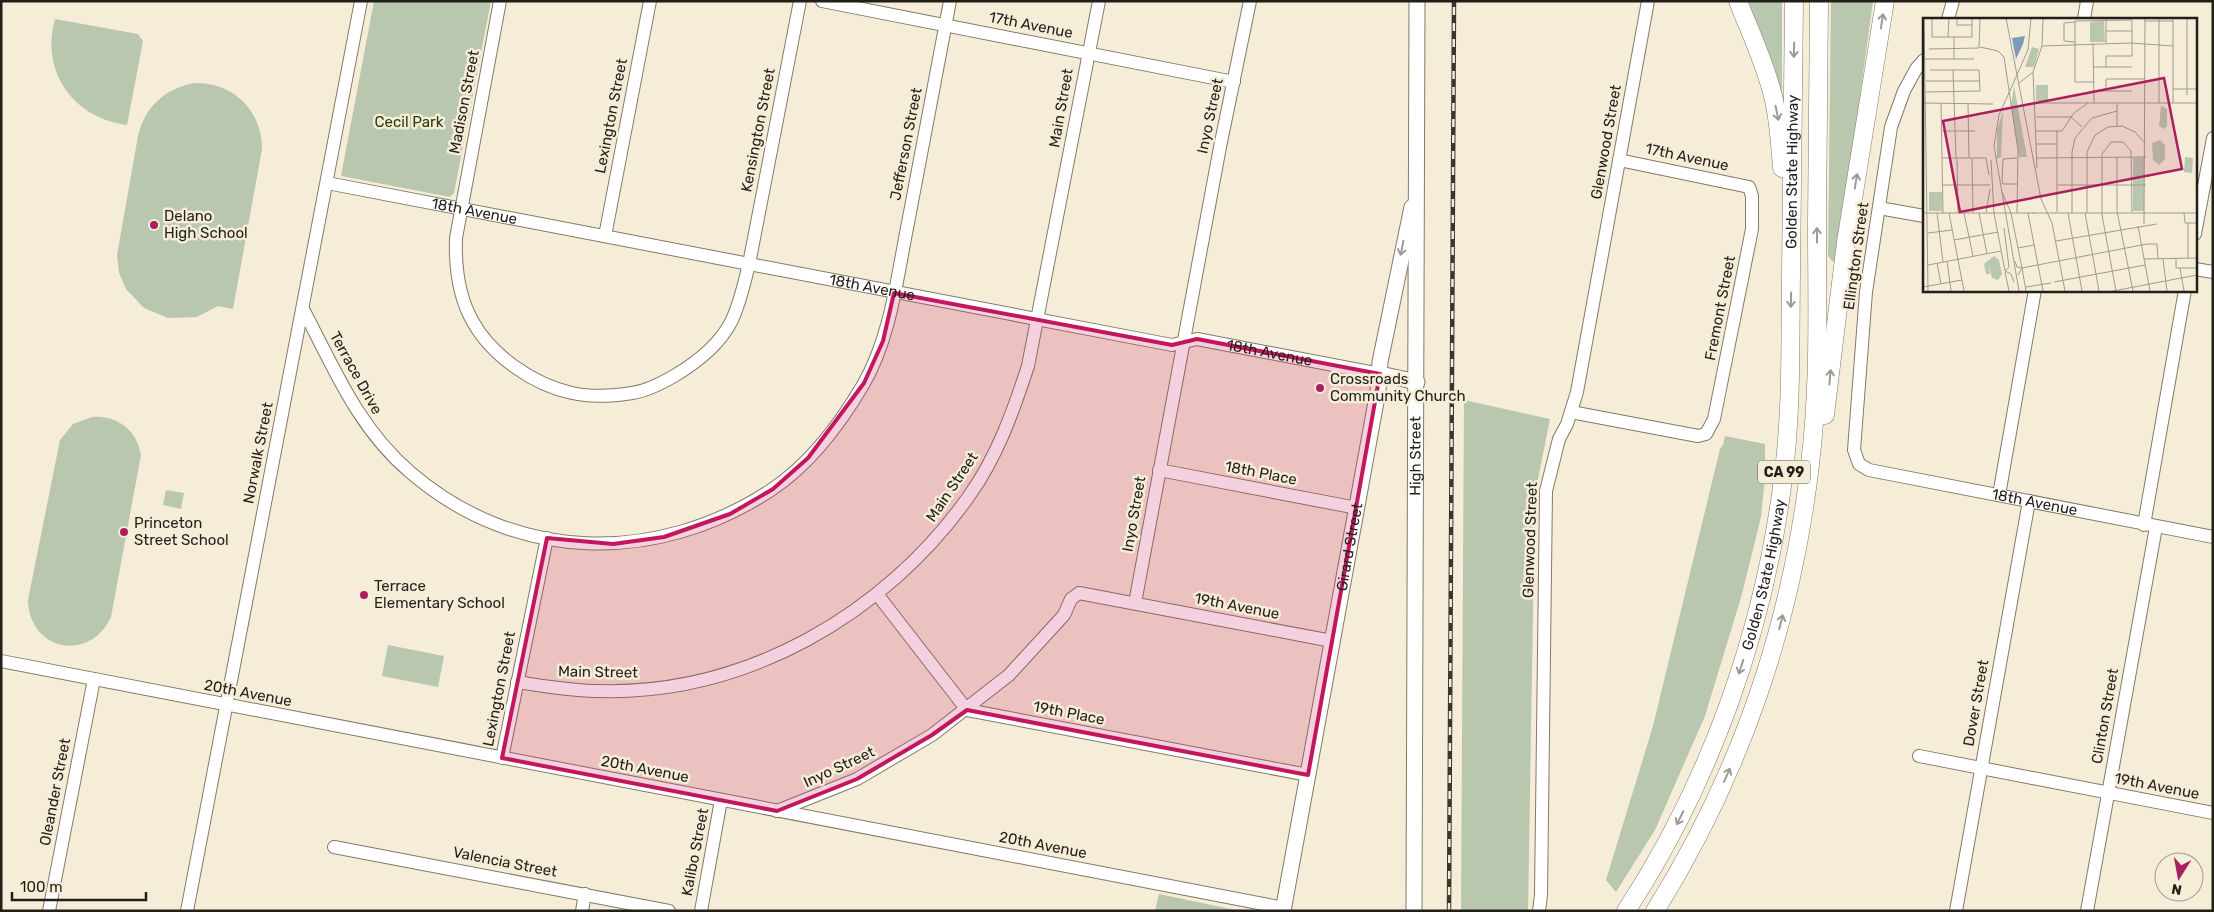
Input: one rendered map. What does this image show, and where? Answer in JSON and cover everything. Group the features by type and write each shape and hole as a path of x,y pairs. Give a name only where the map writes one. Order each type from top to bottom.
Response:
{"highway":[{"path":"1738,1 1766,71 1778,121 1791,273"},
{"name":"Golden State Highway","path":"1626,911 1665,845 1698,782 1728,703 1755,620 1776,525 1786,449 1790,395 1794,1"},
{"name":"Golden State Highway","path":"1655,911 1709,813 1751,715 1780,623 1804,510 1816,393 1819,1"},
{"path":"1804,510 1825,419 1846,242 1885,1"}],"main road":[{"name":"High Street","path":"1414,911 1418,184 1417,1"},
{"name":"Girard Street","path":"1284,910 1357,508 1380,374 1380,362 1404,237 1418,184"},
{"name":"18th Avenue","path":"1380,374 1417,382"}],"street":[{"name":"Norwalk Street","path":"188,911 225,705 361,1"},
{"name":"Madison Street","path":"500,1 460,209 455,266 462,295 473,322 493,348 515,367 542,382 572,393 599,395 634,393 663,382 689,367 711,348 730,323 741,296 749,264"},
{"name":"Lexington Street","path":"605,236 650,1"},
{"name":"Kensington Street","path":"749,264 800,1"},
{"name":"17th Avenue","path":"822,1 1234,82"},
{"name":"Jefferson Street","path":"894,293 950,1"},
{"name":"Main Street","path":"517,682 600,691 634,690 726,673 766,660 805,642 841,621 877,594 942,533 975,486 995,452 1013,411 1028,366 1099,1"},
{"name":"Inyo Street","path":"776,810 817,796 865,775 924,740 967,710 1009,675 1064,615 1071,600 1079,593 1135,603 1250,1"},
{"name":"Glenwood Street","path":"1539,911 1542,895 1546,491 1559,439 1571,412 1648,1"},
{"path":"1948,18 1953,1"},
{"path":"2084,18 2087,1"},
{"name":"Ellington Street","path":"1859,464 1854,450 1865,312 1891,127 1904,92 1916,69 1923,61"},
{"path":"2196,229 2213,138"},
{"name":"17th Avenue","path":"1619,160 1749,187"},
{"name":"18th Avenue","path":"327,183 1172,345 1197,339 1380,374"},
{"name":"Fremont Street","path":"1571,412 1698,436 1706,434 1714,419 1752,228 1752,196 1749,187"},
{"path":"1879,208 1923,216"},
{"path":"2196,269 2213,272"},
{"path":"1998,495 2035,291"},
{"name":"Clinton Street","path":"2087,911 2108,793 2185,291"},
{"name":"Terrace Drive","path":"303,309 352,404 378,440 400,463 426,485 471,513 514,531 582,543 613,544 664,537 696,528 730,514 773,489 808,458 839,422 864,383 883,341 894,293"},
{"name":"18th Avenue","path":"1859,464 1869,470 2213,537"},
{"name":"18th Place","path":"1159,470 1357,508"},
{"name":"Dover Street","path":"1956,911 2028,501"},
{"name":"Lexington Street","path":"502,758 547,538"},
{"path":"877,594 967,710"},
{"name":"19th Avenue","path":"1135,603 1332,641"},
{"name":"20th Avenue","path":"1,661 1284,910"},
{"name":"Oleander Street","path":"49,911 94,679"},
{"name":"19th Place","path":"967,710 1308,776"},
{"name":"19th Avenue","path":"1919,756 2213,813"},
{"name":"Kalibo Street","path":"700,911 721,800"},
{"name":"Valencia Street","path":"334,847 669,911"},
{"path":"582,911 585,894"}],"highlighted area":[{"path":"894,293 1172,345 1197,339 1380,374 1308,775 967,710 932,735 857,779 777,811 502,758 547,538 613,544 664,537 730,514 773,489 808,458 864,383 883,341"}],"green space":[{"name":"Cecil Park","path":"374,1 491,1 454,193 450,197 341,176"},
{"path":"1743,1 1782,1 1782,115"},
{"path":"1831,1 1873,1 1838,256 1833,262 1828,256"},
{"path":"55,19 138,34 143,41 127,125 108,121 91,113 65,89 57,74 52,57"},
{"path":"194,83 221,87 243,101 257,122 261,135 262,149 233,309 218,306 197,317 168,318 144,308 126,289 119,273 117,255 138,136 145,116 157,101 165,95"},
{"path":"1464,400 1550,419 1535,494 1528,911 1461,911"},
{"path":"92,417 110,419 124,426 135,438 141,455 111,617 101,632 89,641 76,645 62,645 49,640 38,631 31,617 28,600 60,440 73,424"},
{"path":"1725,436 1765,444 1765,478 1761,517 1742,594 1705,716 1655,830 1616,892 1606,880 1653,726 1720,449"},
{"path":"166,490 184,493 181,509 163,505"},
{"path":"388,645 444,656 438,687 382,676"},
{"path":"1159,894 1240,911 1155,911"}],"railway":[{"path":"1449,911 1454,1"}],"place":[{"name":"Delano High School","path":"154,225"},
{"name":"Crossroads Community Church","path":"1320,388"},
{"name":"Princeton Street School","path":"124,532"},
{"name":"Terrace Elementary School","path":"364,595"}]}
